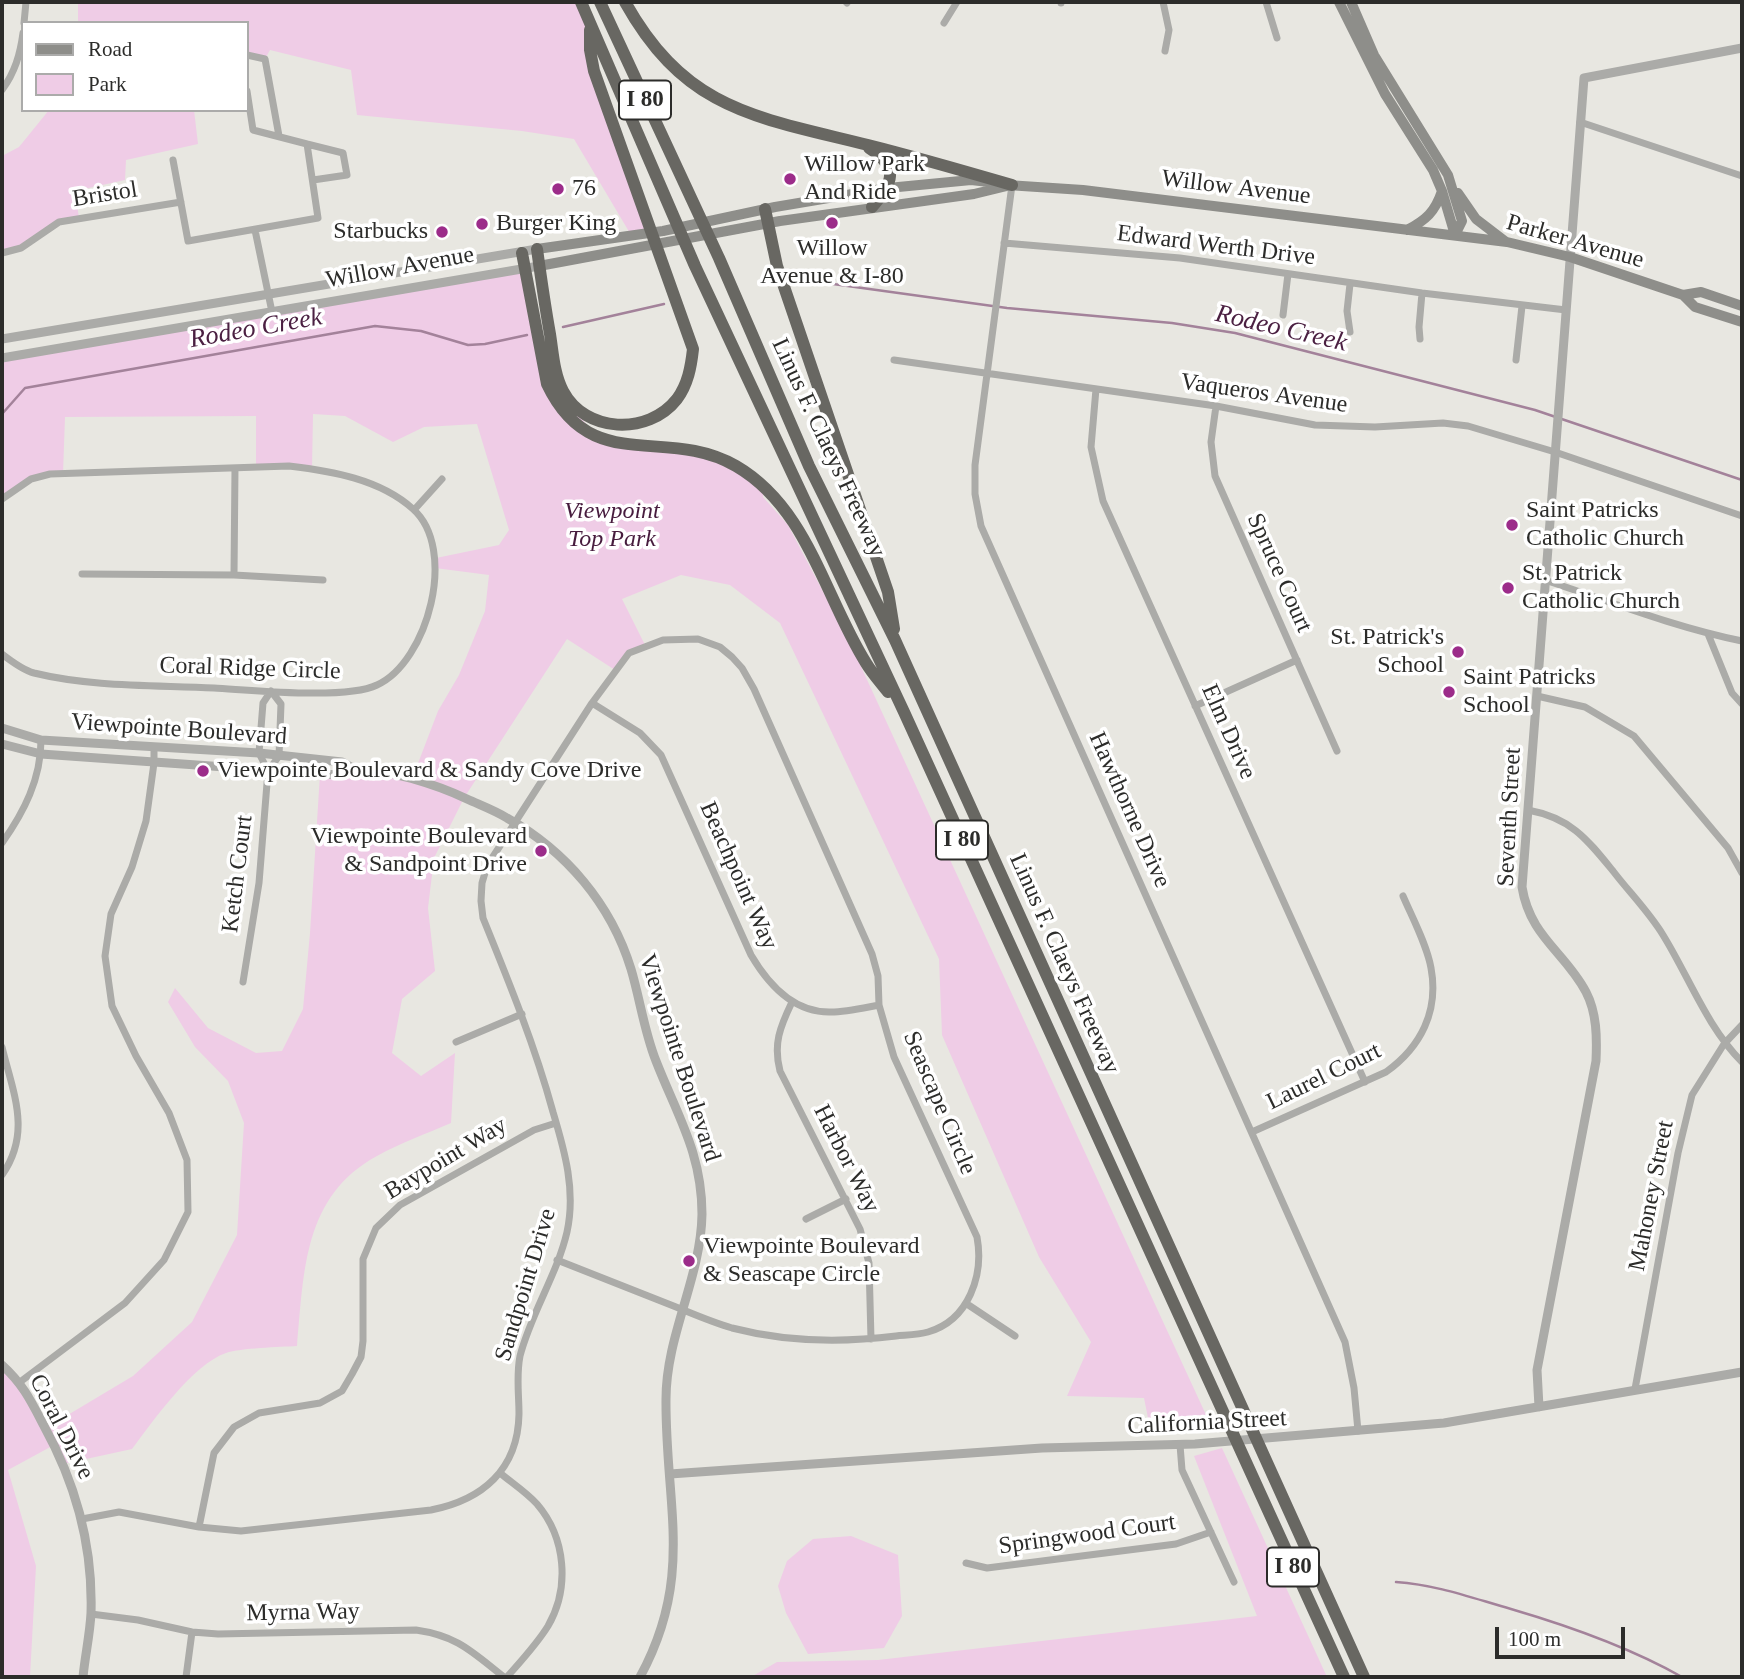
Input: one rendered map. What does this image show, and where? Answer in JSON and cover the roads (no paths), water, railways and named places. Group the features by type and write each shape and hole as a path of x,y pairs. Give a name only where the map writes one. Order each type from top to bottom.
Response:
{"highway":[{"name":"Linus F. Claeys Freeway","path":"581,2 695,266 904,712 1344,1677"},
{"name":"Linus F. Claeys Freeway","path":"600,2 719,258 809,466 895,640 1237,1402 1364,1677"},
{"path":"625,2 642,33 666,61 695,86 737,110 1012,185"},
{"path":"537,249 555,371 563,392 587,416 602,423 621,426 638,423 668,409 686,384 693,349 594,71 589,23"},
{"path":"860,143 883,157 890,172 888,188 872,207"},
{"path":"765,209 777,266 888,592 895,640"},
{"path":"522,253 547,384 565,415 598,438 619,444 686,449 709,454 733,464 755,478 780,502 799,530 866,663 904,712"}],"main road":[{"path":"1339,2 1385,94 1415,140 1442,191 1455,235"},
{"path":"1352,2 1374,55 1465,204 1476,219 1507,242"},
{"path":"1448,175 1462,221 1455,235"},
{"name":"Willow Avenue","path":"537,249 663,231 765,209 888,188 971,180 1083,190 1455,235"},
{"name":"Willow Avenue","path":"539,265 768,223 974,194 1012,185"},
{"path":"1407,230 1429,217 1438,204 1442,191"},
{"name":"Parker Avenue","path":"1455,235 1507,242 1570,257 1683,295 1695,307 1742,322"},
{"name":"Parker Avenue","path":"1683,295 1701,292 1742,306"}],"street":[{"path":"24,21 26,2"},
{"path":"944,23 957,2"},
{"path":"1163,2 1169,30 1165,51"},
{"path":"1266,2 1277,38"},
{"path":"2,90 18,60 21,44"},
{"name":"Seventh Street","path":"1539,1407 1537,1370 1596,1061 1597,1037 1587,994 1541,934 1525,905 1522,887 1584,78 1742,48"},
{"path":"248,55 265,60 279,136"},
{"path":"248,98 253,130 343,153 346,175 313,180"},
{"path":"1580,122 1742,176"},
{"path":"173,160 187,241 318,218 307,144"},
{"name":"Hawthorne Drive","path":"1012,185 975,465 975,494 981,526 1345,1342 1354,1388 1358,1431"},
{"name":"Bristol","path":"2,253 21,248 59,222 181,202"},
{"path":"256,230 272,312"},
{"name":"Edward Werth Drive","path":"1004,243 1180,258 1350,284 1566,310"},
{"name":"Willow Avenue","path":"2,339 537,249"},
{"name":"Willow Avenue","path":"2,358 539,265"},
{"path":"1283,315 1288,274"},
{"path":"1350,284 1347,311 1350,332"},
{"path":"1420,340 1422,293"},
{"path":"1516,360 1522,306"},
{"name":"Vaqueros Avenue","path":"894,360 1216,406 1289,421 1338,427 1413,423 1468,426 1555,452 1742,516"},
{"name":"Elm Drive","path":"1096,389 1091,447 1103,500 1365,1082"},
{"name":"Spruce Court","path":"1216,406 1211,442 1215,476 1337,751"},
{"name":"Coral Ridge Circle","path":"2,499 31,479 50,474 289,466 349,476 390,493 414,510 427,530 436,558 432,600 425,627 398,669 378,685 354,692 271,691 80,680 31,672 2,654"},
{"path":"234,575 235,468"},
{"path":"414,510 442,479"},
{"path":"82,573 234,575 323,580"},
{"path":"1545,580 1658,620 1742,640"},
{"path":"1708,634 1732,693 1742,705"},
{"name":"Seascape Circle","path":"514,822 592,703 629,653 663,639 698,639 720,648 737,662 754,689 872,954 878,976 879,1005 894,1058 977,1237 979,1267 967,1304"},
{"path":"1195,706 1297,660"},
{"path":"271,691 281,704 279,755 268,771 259,754 263,703 271,691"},
{"path":"1537,696 1585,707 1634,736 1728,848 1742,873"},
{"name":"Beachpoint Way","path":"592,703 640,733 661,755 751,955 769,983 792,1002 830,1013 879,1005"},
{"name":"Viewpointe Boulevard","path":"2,727 41,740 279,755 342,762 354,769 389,773 456,794 514,822 546,844 575,870 597,899 617,934 631,968 654,1057 687,1131 699,1182 702,1214 696,1262 671,1352 666,1389 674,1548 672,1587 660,1633 640,1677"},
{"path":"2,843 23,812 33,786 41,754 41,740"},
{"name":"Viewpointe Boulevard","path":"2,744 41,754 154,764 338,775 354,769"},
{"path":"20,1382 125,1303 164,1260 188,1212 187,1160 169,1113 136,1056 112,1006 105,956 111,914 132,867 146,821 154,747"},
{"name":"Ketch Court","path":"243,982 259,883 268,771"},
{"path":"1528,810 1549,813 1569,824 1587,839 1661,932 1724,1044 1742,1062"},
{"name":"Sandpoint Drive","path":"82,1519 119,1512 199,1527 241,1531 456,1505 479,1492 499,1473 511,1453 517,1432 520,1357 566,1234 571,1205 570,1176 541,1067 483,918 482,883 487,866 514,822"},
{"name":"Laurel Court","path":"1252,1132 1385,1072 1403,1059 1419,1038 1430,1014 1433,989 1431,965 1403,896"},
{"name":"Harbor Way","path":"792,1002 779,1030 776,1044 780,1071 860,1229 869,1263 871,1339"},
{"path":"456,1042 522,1014"},
{"name":"Mahoney Street","path":"1635,1389 1678,1153 1692,1095 1724,1044 1742,1025"},
{"path":"2,1047 18,1111 19,1136 12,1161 2,1175"},
{"name":"Baypoint Way","path":"199,1527 214,1453 234,1427 259,1413 307,1407 342,1391 361,1357 363,1259 367,1245 382,1222 400,1205 534,1130 556,1122"},
{"path":"806,1219 846,1199"},
{"path":"557,1260 729,1327 779,1339 871,1339 929,1332 950,1320 967,1304 1015,1336"},
{"path":"1741,1372 1742,1361"},
{"name":"Coral Drive","path":"2,1365 20,1382 58,1451 82,1519 90,1572 91,1614 83,1677"},
{"name":"California Street","path":"670,1474 1042,1448 1180,1445 1444,1423 1741,1372"},
{"path":"1180,1445 1182,1470 1234,1583"},
{"path":"499,1473 542,1510 555,1533 562,1567 560,1594 552,1619 506,1677"},
{"name":"Springwood Court","path":"966,1563 987,1568 1163,1546 1187,1542 1211,1532"},
{"name":"Myrna Way","path":"91,1614 138,1620 192,1632 231,1634 416,1630 439,1633 459,1643 506,1677"},
{"path":"186,1677 192,1632"}],"waterway":[{"name":"Rodeo Creek","path":"797,279 1007,308 1172,323 1235,333 1535,410 1742,480"},
{"name":"Rodeo Creek","path":"563,327 664,304"},
{"name":"Rodeo Creek","path":"2,414 25,388 375,326 421,331 468,345 527,335"},
{"path":"1396,1582 1455,1592 1555,1623 1620,1647 1682,1677"}],"place":[{"name":"Willow Park And Ride","path":"790,179"},
{"name":"76","path":"558,189"},
{"name":"Willow Avenue & I-80","path":"832,223"},
{"name":"Burger King","path":"482,224"},
{"name":"Starbucks","path":"442,232"},
{"name":"Saint Patricks Catholic Church","path":"1512,525"},
{"name":"St. Patrick Catholic Church","path":"1508,588"},
{"name":"St. Patrick's School","path":"1458,652"},
{"name":"Saint Patricks School","path":"1449,692"},
{"name":"Viewpointe Boulevard & Sandy Cove Drive","path":"203,771"},
{"name":"Viewpointe Boulevard & Sandpoint Drive","path":"541,851"},
{"name":"Viewpointe Boulevard & Seascape Circle","path":"689,1261"}],"park label":[{"name":"Viewpoint Top Park","path":"612,526"}]}
